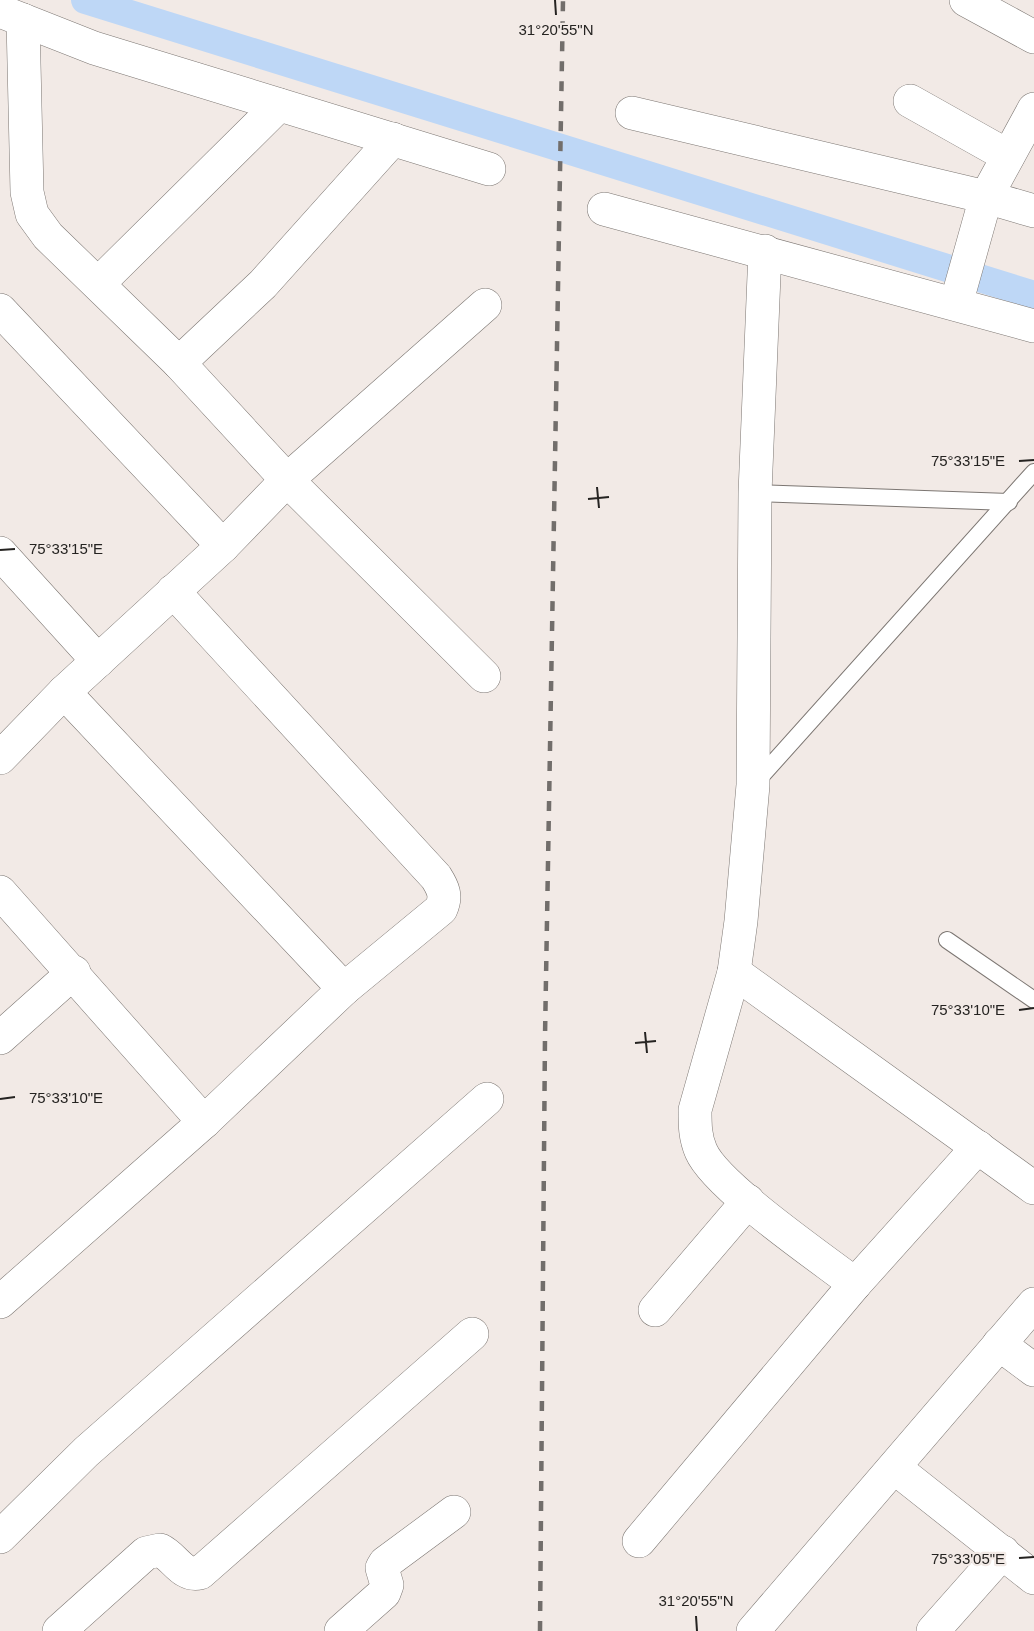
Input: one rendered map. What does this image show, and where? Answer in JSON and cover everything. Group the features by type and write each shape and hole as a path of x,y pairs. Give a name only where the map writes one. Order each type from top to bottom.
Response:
{"street":[{"path":"966,0 1034,36"},
{"path":"484,676 287,480 179,363 48,236 32,214 27,192 7,15 94,48 489,169"},
{"path":"910,101 1008,156"},
{"path":"99,283 279,105"},
{"path":"959,291 982,210 1034,109"},
{"path":"632,112 982,210 1034,211"},
{"path":"179,363 263,284 393,139"},
{"path":"604,209 765,251 959,291 1034,326"},
{"path":"765,251 755,493 753,785 741,921 734,972 695,1110 695,1133 702,1153 717,1173 748,1201 855,1284"},
{"path":"0,758 64,692 223,546 287,480 485,305"},
{"path":"0,310 223,546"},
{"path":"0,553 98,661"},
{"path":"0,1302 204,1122 344,989 441,909 445,900 443,889 436,877 173,591"},
{"path":"64,692 344,989"},
{"path":"0,892 74,972 204,1122"},
{"path":"0,1038 74,972"},
{"path":"734,972 1034,1188"},
{"path":"0,1537 145,1399 487,1099"},
{"path":"639,1540 855,1284 978,1147"},
{"path":"655,1310 748,1201"},
{"path":"753,1631 1034,1304"},
{"path":"59,1631 146,1553 160,1550 186,1572 192,1575 200,1573 472,1334"},
{"path":"999,1344 1034,1370"},
{"path":"895,1468 1034,1578"},
{"path":"341,1631 384,1593 387,1585 382,1568 385,1563 454,1512"},
{"path":"933,1631 1003,1552"}],"lane":[{"path":"753,785 1034,472"},
{"path":"755,493 1009,502"},
{"path":"947,940 1034,1000"}],"waterway":[{"path":"85,0 1034,295"}],"railway":[{"path":"540,1631 545,1036 563,0"}]}
